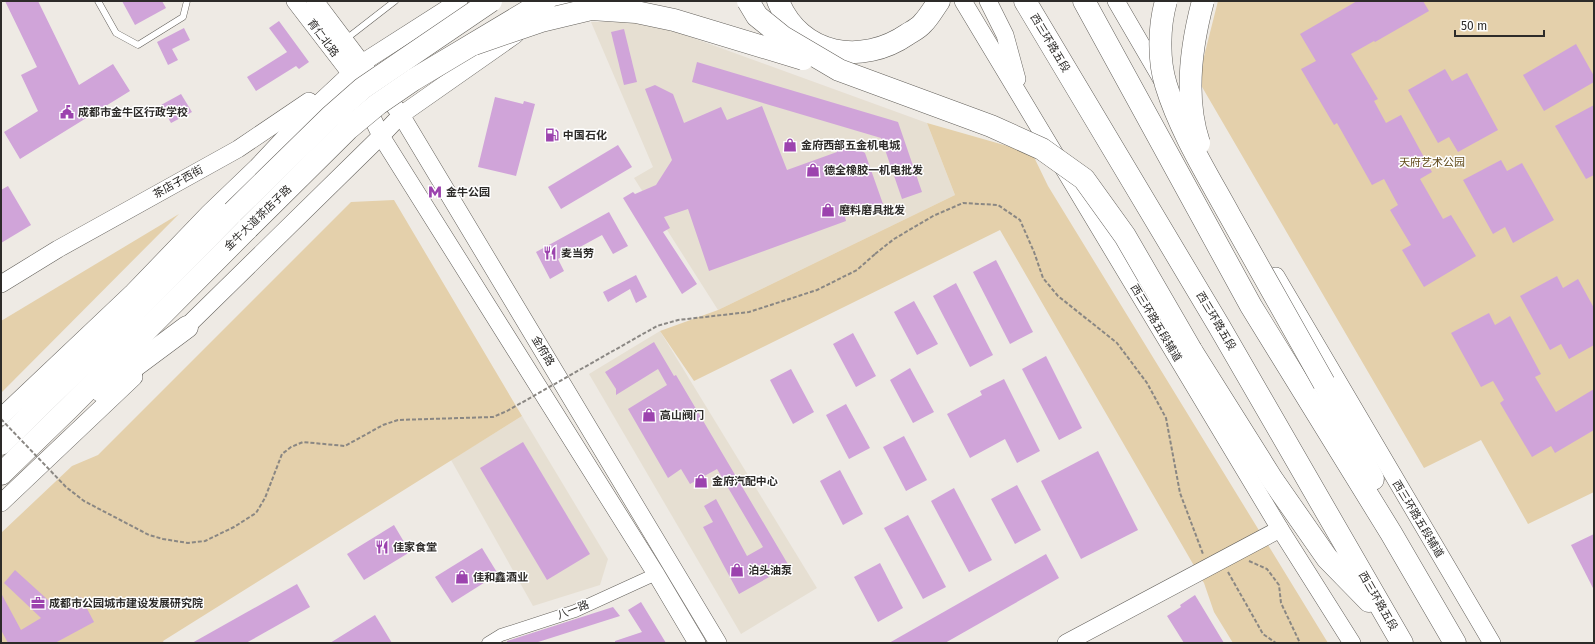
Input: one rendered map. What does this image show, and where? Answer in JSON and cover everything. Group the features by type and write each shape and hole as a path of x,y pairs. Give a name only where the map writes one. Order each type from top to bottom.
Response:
{"highway":[{"name":"金牛大道茶店子路","path":"1,444 330,117 363,88 491,1"},
{"name":"金牛大道茶店子路","path":"1,474 42,435 348,129 378,104 413,80 545,1"},
{"path":"748,1 757,16 783,37 839,70"},
{"path":"778,1 783,12 801,34 824,48 851,53 876,50 899,40 922,24 939,1"},
{"name":"西三环路五段","path":"1025,1 1219,326 1402,643"},
{"path":"1084,1 1251,306 1391,533 1455,643"},
{"path":"1166,1 1163,13 1161,51 1165,84 1178,117 1212,184 1324,383 1378,487 1391,533"},
{"path":"1204,1 1191,60 1191,99 1198,140 1212,184"},
{"path":"474,44 541,21 591,10 636,12 674,20 839,70 991,126 1042,149 1084,179 1125,236 1191,350 1272,479 1327,558 1392,624"},
{"path":"42,435 187,327"},
{"path":"1,430 91,356"}],"main road":[{"name":"育仁北路","path":"296,1 357,68"},
{"path":"315,1 345,40 357,68"},
{"path":"1,418 134,292 209,213 257,167 302,119 357,68 459,1"},
{"path":"1,503 187,327 401,115 534,21 570,1"},
{"name":"西三环路五段辅道","path":"963,1 1280,529 1352,643"},
{"path":"988,1 1005,35 1022,98"},
{"name":"西三环路五段辅道","path":"1116,1 1492,643"},
{"name":"金府路","path":"357,68 401,115 718,643"},
{"name":"金府路","path":"357,68 381,136 656,574 697,643"},
{"name":"茶店子西街","path":"1,284 58,249 238,149 357,68"},
{"path":"1066,643 1280,529"}],"street":[{"name":"八一路","path":"488,643 500,635 575,610 656,574"}],"lane":[{"path":"98,1 116,33 138,46 183,17 187,1"},
{"path":"345,40 395,1"}],"path":[{"path":"1,418 66,487 84,501 149,535 188,543 205,541 234,527 256,513 265,498 282,454 291,447 303,442 345,446 383,425 398,420 493,417 507,411 657,326 678,320 750,312 817,290 857,270 894,239 933,216 963,203 998,205 1020,220 1034,252 1043,278 1058,296 1116,343 1147,383 1166,418 1180,493 1214,563 1263,634 1276,643"},
{"path":"1241,549 1246,559 1267,569 1279,585 1281,603 1300,643"}],"shaded area":[{"name":"金府西部五金机电城","path":"640,21 682,34 927,123 955,195 718,310 634,178 653,167 591,22"},
{"name":"金府汽配中心","path":"660,331 817,588 741,634 589,374"},
{"path":"522,416 608,559 600,585 533,606 451,460"}],"green space":[{"name":"天府艺术公园","path":"1218,1 1594,1 1594,492 1528,524 1481,440 1424,468 1198,80"},
{"path":"927,123 1032,153 1048,186 1328,643 1233,643 1214,612 1204,583 1000,230 694,381 660,331 718,310 955,195"},
{"path":"394,200 522,416 163,641 164,643 1,643 1,533 72,466 98,455 351,202"},
{"path":"179,214 1,393 1,321"}],"building":[{"path":"5,1 38,1 79,85 113,64 130,91 20,159 4,132 38,111 21,75 37,67"},
{"path":"122,1 162,1 166,8 135,25"},
{"path":"1357,1 1423,1 1429,11 1351,54 1378,99 1374,101 1386,123 1401,115 1432,172 1420,179 1443,219 1451,215 1476,256 1424,287 1402,250 1411,245 1390,210 1398,205 1384,179 1372,185 1337,123 1334,125 1301,69 1316,61 1300,34"},
{"path":"279,21 309,62 299,69 296,66 256,91 247,77 287,52 269,28"},
{"path":"184,28 190,40 172,49 178,60 168,65 157,42"},
{"path":"624,29 637,82 624,85 611,32"},
{"path":"1576,44 1594,76 1594,82 1544,111 1523,75"},
{"path":"697,62 898,122 922,192 902,199 881,138 692,82"},
{"path":"1445,69 1452,81 1467,73 1498,130 1458,152 1449,137 1438,143 1408,90"},
{"path":"655,85 673,94 684,123 721,107 727,120 762,106 787,170 837,152 836,149 850,144 865,153 883,204 845,217 846,221 709,271 688,209 664,217 670,228 663,232 697,284 682,294 623,198 633,192 635,194 656,185 672,160 645,89"},
{"path":"181,94 192,112 171,123 161,105"},
{"path":"495,97 523,104 524,101 535,104 516,176 478,167"},
{"path":"1594,105 1594,175 1586,179 1555,126"},
{"path":"618,145 632,167 561,209 548,187"},
{"path":"1501,160 1507,171 1522,163 1554,220 1513,243 1505,227 1493,234 1463,180"},
{"path":"8,186 31,225 1,243 1,190"},
{"path":"609,212 628,246 613,254 602,235 558,259 564,271 550,279 536,252"},
{"path":"996,260 1033,332 1010,344 973,272"},
{"path":"636,275 647,297 636,303 630,289 608,302 603,292"},
{"path":"1557,276 1563,288 1578,279 1594,308 1594,345 1569,359 1561,344 1550,350 1520,296"},
{"path":"956,283 993,355 970,367 933,296"},
{"path":"914,301 938,344 917,355 894,312"},
{"path":"1489,313 1495,325 1510,316 1541,374 1535,377 1556,412 1594,389 1594,430 1555,453 1551,446 1532,457 1500,403 1504,400 1493,381 1481,387 1451,333"},
{"path":"853,333 876,376 856,387 833,344"},
{"path":"654,342 674,376 676,375 789,566 739,594 703,527 713,522 704,506 716,499 747,556 763,547 717,469 690,484 681,469 668,478 628,409 667,385 658,369 616,395 616,389 605,372"},
{"path":"1046,356 1082,428 1059,440 1022,369"},
{"path":"910,368 934,412 913,423 890,380"},
{"path":"791,369 814,412 793,424 770,380"},
{"path":"1004,379 1040,451 1017,463 1005,439 970,458 947,414 982,395 980,391"},
{"path":"846,404 870,448 849,459 826,415"},
{"path":"904,436 927,480 906,491 883,447"},
{"path":"523,442 590,554 547,580 480,468"},
{"path":"1098,451 1138,530 1081,559 1041,481"},
{"path":"840,470 863,514 843,525 820,481"},
{"path":"1017,485 1041,530 1015,544 991,499"},
{"path":"954,488 992,560 969,572 931,501"},
{"path":"908,515 946,587 923,599 884,528"},
{"path":"394,525 410,552 364,580 347,554"},
{"path":"1594,534 1594,590 1571,545"},
{"path":"482,548 498,574 452,603 435,577"},
{"path":"1046,554 1059,578 945,643 889,643"},
{"path":"880,563 903,608 878,622 854,577"},
{"name":"成都市公园城市建设发展研究院","path":"15,570 58,609 81,597 94,622 55,643 8,643 1,630 1,593 21,630 41,618 4,583"},
{"path":"297,584 310,607 246,643 192,643"},
{"path":"1195,595 1224,643 1184,643 1167,616"},
{"path":"641,602 666,643 615,643 615,641 642,632 628,610"},
{"path":"613,607 620,616 535,643 507,643 507,641"},
{"path":"375,615 392,643 330,643"}],"place":[{"name":"成都市金牛区行政学校","path":"67,112"},
{"name":"中国石化","path":"552,135"},
{"name":"金府西部五金机电城","path":"790,145"},
{"name":"德全橡胶一机电批发","path":"813,170"},
{"name":"金牛公园","path":"435,192"},
{"name":"磨料磨具批发","path":"828,210"},
{"name":"麦当劳","path":"550,253"},
{"name":"高山阀门","path":"649,415"},
{"name":"金府汽配中心","path":"701,481"},
{"name":"佳家食堂","path":"382,547"},
{"name":"泊头油泵","path":"737,570"},
{"name":"佳和鑫酒业","path":"462,577"},
{"name":"成都市公园城市建设发展研究院","path":"38,603"}]}
